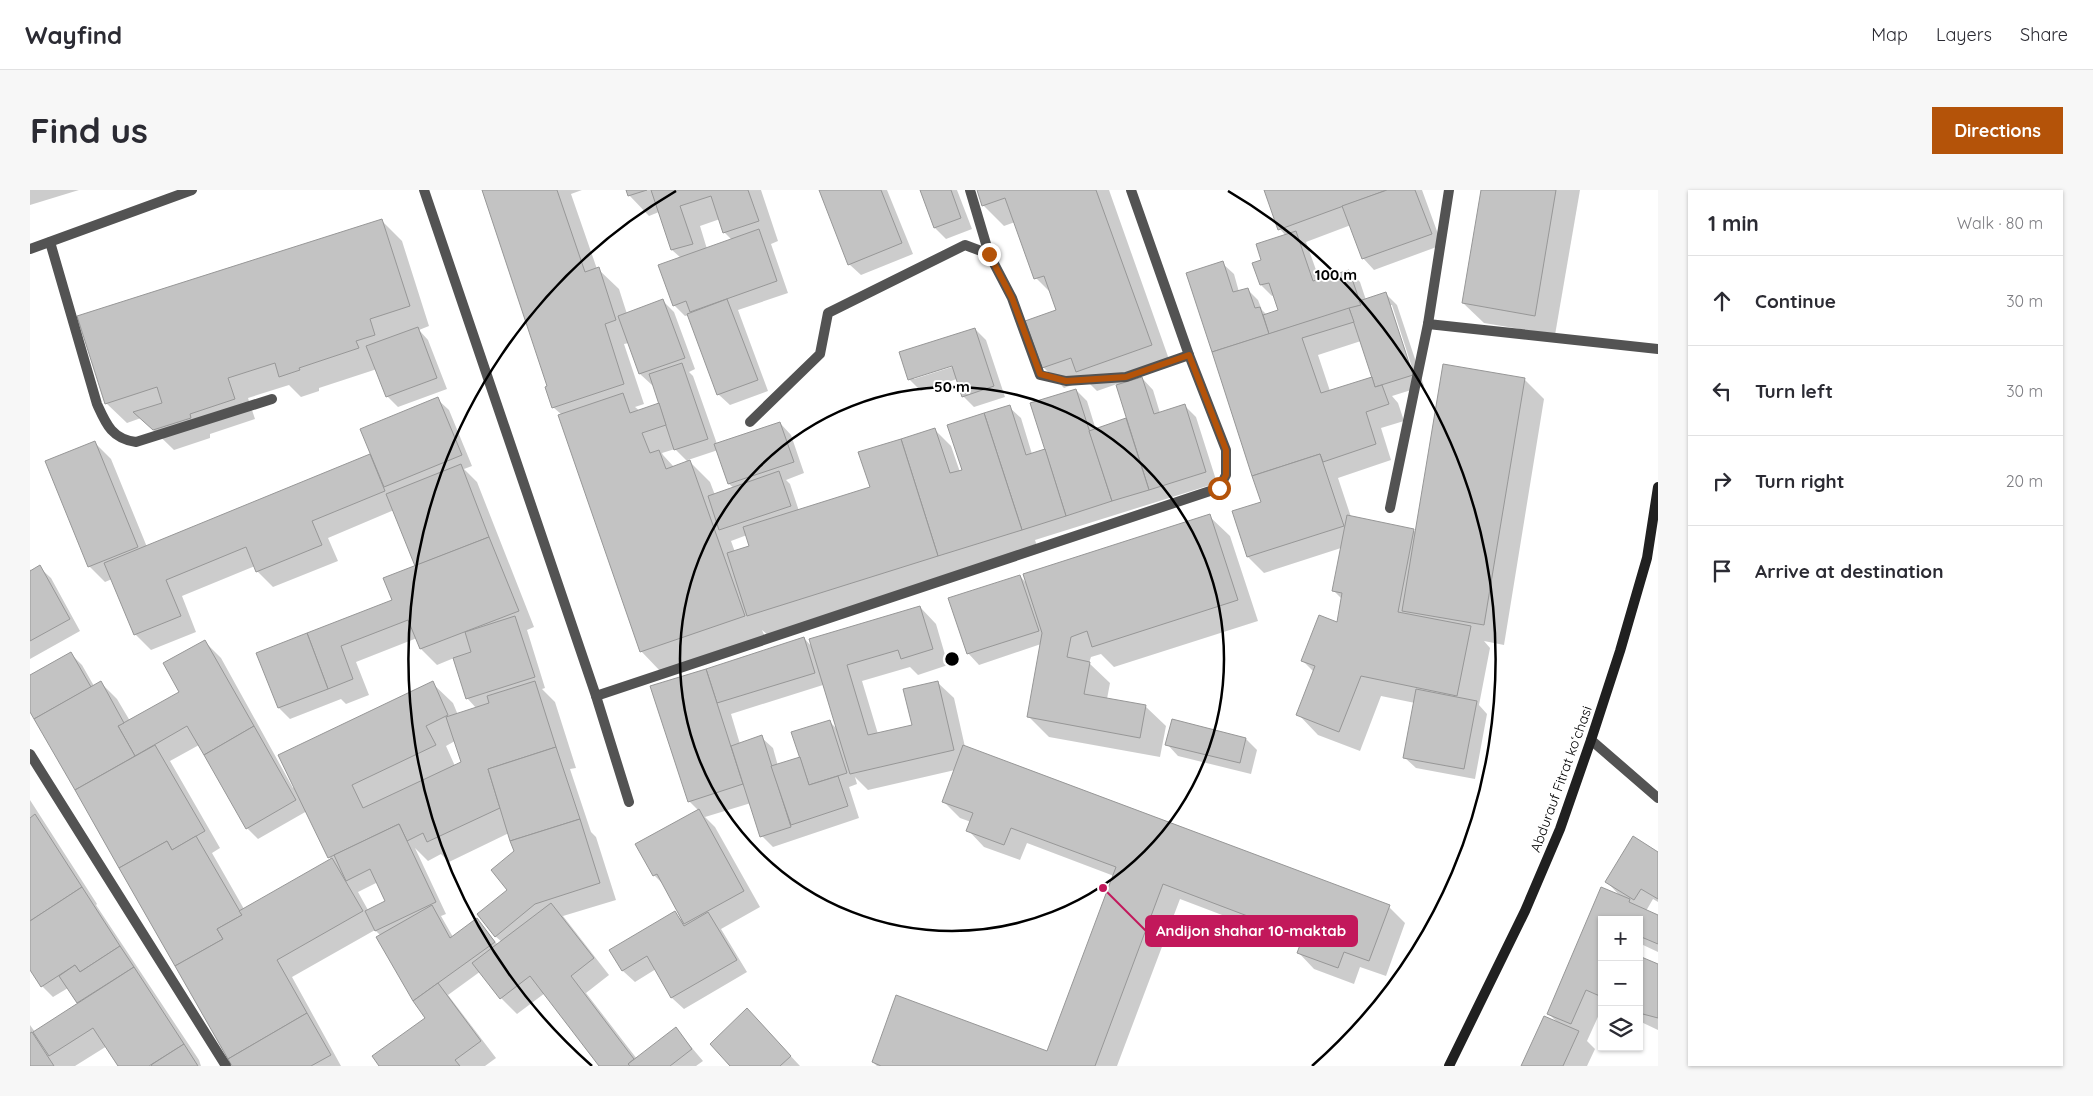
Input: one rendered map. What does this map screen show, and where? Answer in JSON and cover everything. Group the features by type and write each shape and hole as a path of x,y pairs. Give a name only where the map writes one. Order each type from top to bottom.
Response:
{"main road":[{"name":"Abdurauf Fitrat koʻchasi","path":"1449,1066 1525,911 1560,829 1591,740 1647,558 1658,487"}],"street":[{"path":"30,249 192,190"},
{"path":"424,190 596,696 629,802"},
{"path":"970,190 989,254 1012,298 1040,374 1066,381 1126,377 1189,355"},
{"path":"596,696 1219,488 1226,475 1226,450 1189,355 1131,190"},
{"path":"1390,508 1428,324 1449,190"},
{"path":"50,242 97,404 106,424 114,434 125,441 136,442 272,399"},
{"path":"750,422 820,354 828,313 965,245 989,254"},
{"path":"1428,324 1658,349"},
{"path":"1591,740 1658,798"},
{"path":"30,754 226,1066"}],"building":[{"path":"482,190 557,190 585,272 599,267 616,320 605,324 624,384 552,408 545,387 547,386"},
{"path":"626,190 647,190 628,196"},
{"path":"651,190 748,190 759,221 723,233 711,196 680,206 693,244 671,250"},
{"path":"819,190 881,190 902,243 848,265"},
{"path":"920,190 951,190 961,218 934,228"},
{"path":"977,190 1096,190 1152,345 1076,372 1071,358 1042,368 1025,321 1056,310 1044,276 1034,279 1005,198 982,206"},
{"path":"1264,190 1387,190 1278,230"},
{"path":"1387,190 1415,190 1432,234 1362,259 1342,206"},
{"path":"1481,190 1556,190 1535,316 1462,303"},
{"path":"382,219 410,306 370,319 375,335 356,341 359,348 299,368 300,370 279,377 275,363 228,378 235,399 190,414 191,418 153,430 133,412 162,403 157,387 105,404 77,316"},
{"path":"759,229 777,281 690,312 686,301 673,306 658,265"},
{"path":"1296,231 1313,281 1349,270 1361,305 1269,334 1263,315 1278,310 1269,283 1260,285 1252,263 1261,260 1256,244"},
{"path":"1223,261 1233,292 1248,288 1255,308 1260,307 1269,334 1212,352 1186,273"},
{"path":"1386,292 1413,375 1375,387 1349,308 1361,305 1359,301"},
{"path":"663,299 685,358 639,374 618,316"},
{"path":"727,299 758,380 717,395 687,314"},
{"path":"1349,308 1354,322 1302,338 1321,393 1372,377 1375,387 1382,385 1389,404 1366,412 1376,444 1323,462 1320,454 1252,476 1212,352"},
{"path":"418,327 437,378 386,397 366,346"},
{"path":"975,328 994,386 962,397 952,366 908,380 899,352"},
{"path":"682,363 708,439 674,450 649,374"},
{"path":"1443,364 1525,378 1484,625 1402,611"},
{"path":"1142,377 1154,414 1185,404 1206,472 1149,490 1116,385"},
{"path":"1076,389 1112,501 1066,516 1030,403"},
{"path":"623,393 630,413 659,403 666,425 642,433 650,453 659,450 666,469 690,460 745,616 640,652 558,415"},
{"path":"438,397 462,455 384,487 360,429"},
{"path":"1010,405 1026,455 1045,449 1066,516 1022,530 984,413"},
{"path":"984,413 1022,530 938,556 901,439 935,428 950,473 962,470 947,425"},
{"path":"1126,418 1149,490 1112,501 1089,431"},
{"path":"780,422 794,462 728,484 714,444"},
{"path":"901,439 938,556 747,616 727,553 749,546 743,527 870,487 858,452"},
{"path":"95,441 138,547 88,567 45,461"},
{"path":"370,454 385,491 312,521 322,545 256,572 246,547 166,580 181,616 134,635 104,563"},
{"path":"1320,454 1344,526 1247,557 1232,511 1261,502 1252,476"},
{"path":"461,464 489,537 415,566 386,494"},
{"path":"779,471 791,506 719,530 708,496"},
{"path":"1210,514 1238,600 1092,647 1087,631 1071,637 1067,657 1090,662 1084,694 1146,705 1140,738 1027,717 1042,633 1023,574"},
{"path":"1347,515 1414,529 1398,612 1471,626 1457,696 1361,676 1339,732 1296,715 1315,666 1301,661 1319,615 1337,622 1342,593 1332,591"},
{"path":"489,537 519,611 420,649 408,620 341,646 353,679 328,689 307,633 392,600 383,578"},
{"path":"40,565 70,619 30,641 30,571"},
{"path":"1020,575 1039,631 967,654 948,598"},
{"path":"920,606 933,649 901,659 898,650 847,665 868,735 912,725 903,689 938,681 954,750 850,774 809,639"},
{"path":"515,616 535,677 466,699 453,658 471,652 465,632"},
{"path":"307,633 328,689 278,708 256,653"},
{"path":"804,637 815,673 717,703 706,669"},
{"path":"205,640 254,726 204,755 187,726 135,756 118,726 179,692 163,663"},
{"path":"71,652 91,687 34,719 30,712 30,675"},
{"path":"706,669 743,784 688,802 650,686"},
{"path":"101,681 124,723 118,726 135,756 75,790 34,719"},
{"path":"433,681 448,715 426,726 436,745 352,785 363,808 461,762 446,717 489,703 487,696 535,681 556,747 488,769 500,808 427,842 423,833 407,841 399,824 328,858 278,755"},
{"path":"1416,689 1477,701 1464,769 1403,758"},
{"path":"1172,719 1246,738 1240,763 1165,745"},
{"path":"830,720 847,773 809,785 791,732"},
{"path":"254,726 296,800 246,829 204,755"},
{"path":"762,735 791,827 760,837 731,746"},
{"path":"155,745 205,831 172,850 167,841 119,868 75,790"},
{"path":"963,745 1390,905 1369,961 1344,952 1338,968 1297,953 1303,937 1163,884 1095,1066 881,1066 872,1062 896,995 1047,1051 1116,867 1011,828 1004,845 966,831 973,813 942,802"},
{"path":"556,747 580,819 510,841 488,769"},
{"path":"800,757 809,785 838,776 848,806 791,825 771,766"},
{"path":"699,809 744,891 684,924 657,874 653,876 635,844"},
{"path":"35,814 82,887 30,921 30,818"},
{"path":"580,819 600,883 535,904 495,937 477,914 507,890 491,870 514,851 510,841"},
{"path":"399,824 436,902 375,931 365,911 385,901 370,869 346,881 334,855"},
{"path":"196,836 242,915 217,929 223,939 175,966 119,868 167,841 172,850"},
{"path":"1633,836 1658,852 1658,899 1641,889 1634,900 1605,882"},
{"path":"332,858 363,911 277,960 307,1013 228,1059 175,966 223,939 217,929 242,915 239,911"},
{"path":"82,887 120,946 80,972 75,965 41,987 30,970 30,921"},
{"path":"1601,887 1630,899 1629,902 1658,915 1658,944 1643,938 1643,916 1598,916 1598,995 1586,990 1571,1024 1547,1014"},
{"path":"551,903 594,958 571,976 634,1059 628,1064 630,1066 599,1066 530,976 500,999 472,963"},
{"path":"432,905 450,938 477,918 495,942 413,1001 376,937"},
{"path":"675,911 684,926 708,912 737,960 671,998 647,956 622,971 609,950"},
{"path":"120,946 134,967 77,1003 59,976 75,965 80,972"},
{"path":"1643,958 1658,964 1658,1018 1643,1014"},
{"path":"134,967 184,1044 149,1066 118,1066 93,1028 49,1056 33,1032"},
{"path":"438,983 481,1041 455,1060 460,1066 379,1066 372,1056 425,1018 413,1001"},
{"path":"747,1008 791,1056 780,1066 730,1066 710,1044"},
{"path":"307,1013 331,1055 311,1066 232,1066 228,1059"},
{"path":"1544,1016 1579,1031 1563,1066 1521,1066"},
{"path":"676,1027 692,1049 670,1066 630,1066 628,1064"},
{"path":"32,1032 54,1066 30,1066 30,1033"},
{"path":"184,1044 198,1066 151,1065"}],"place":[{"name":"Andijon shahar 10-maktab","path":"1103,888"}],"route":[{"path":"989,254 1012,298 1040,374 1066,381 1126,377 1189,355 1226,450 1226,475 1219,488"}]}
